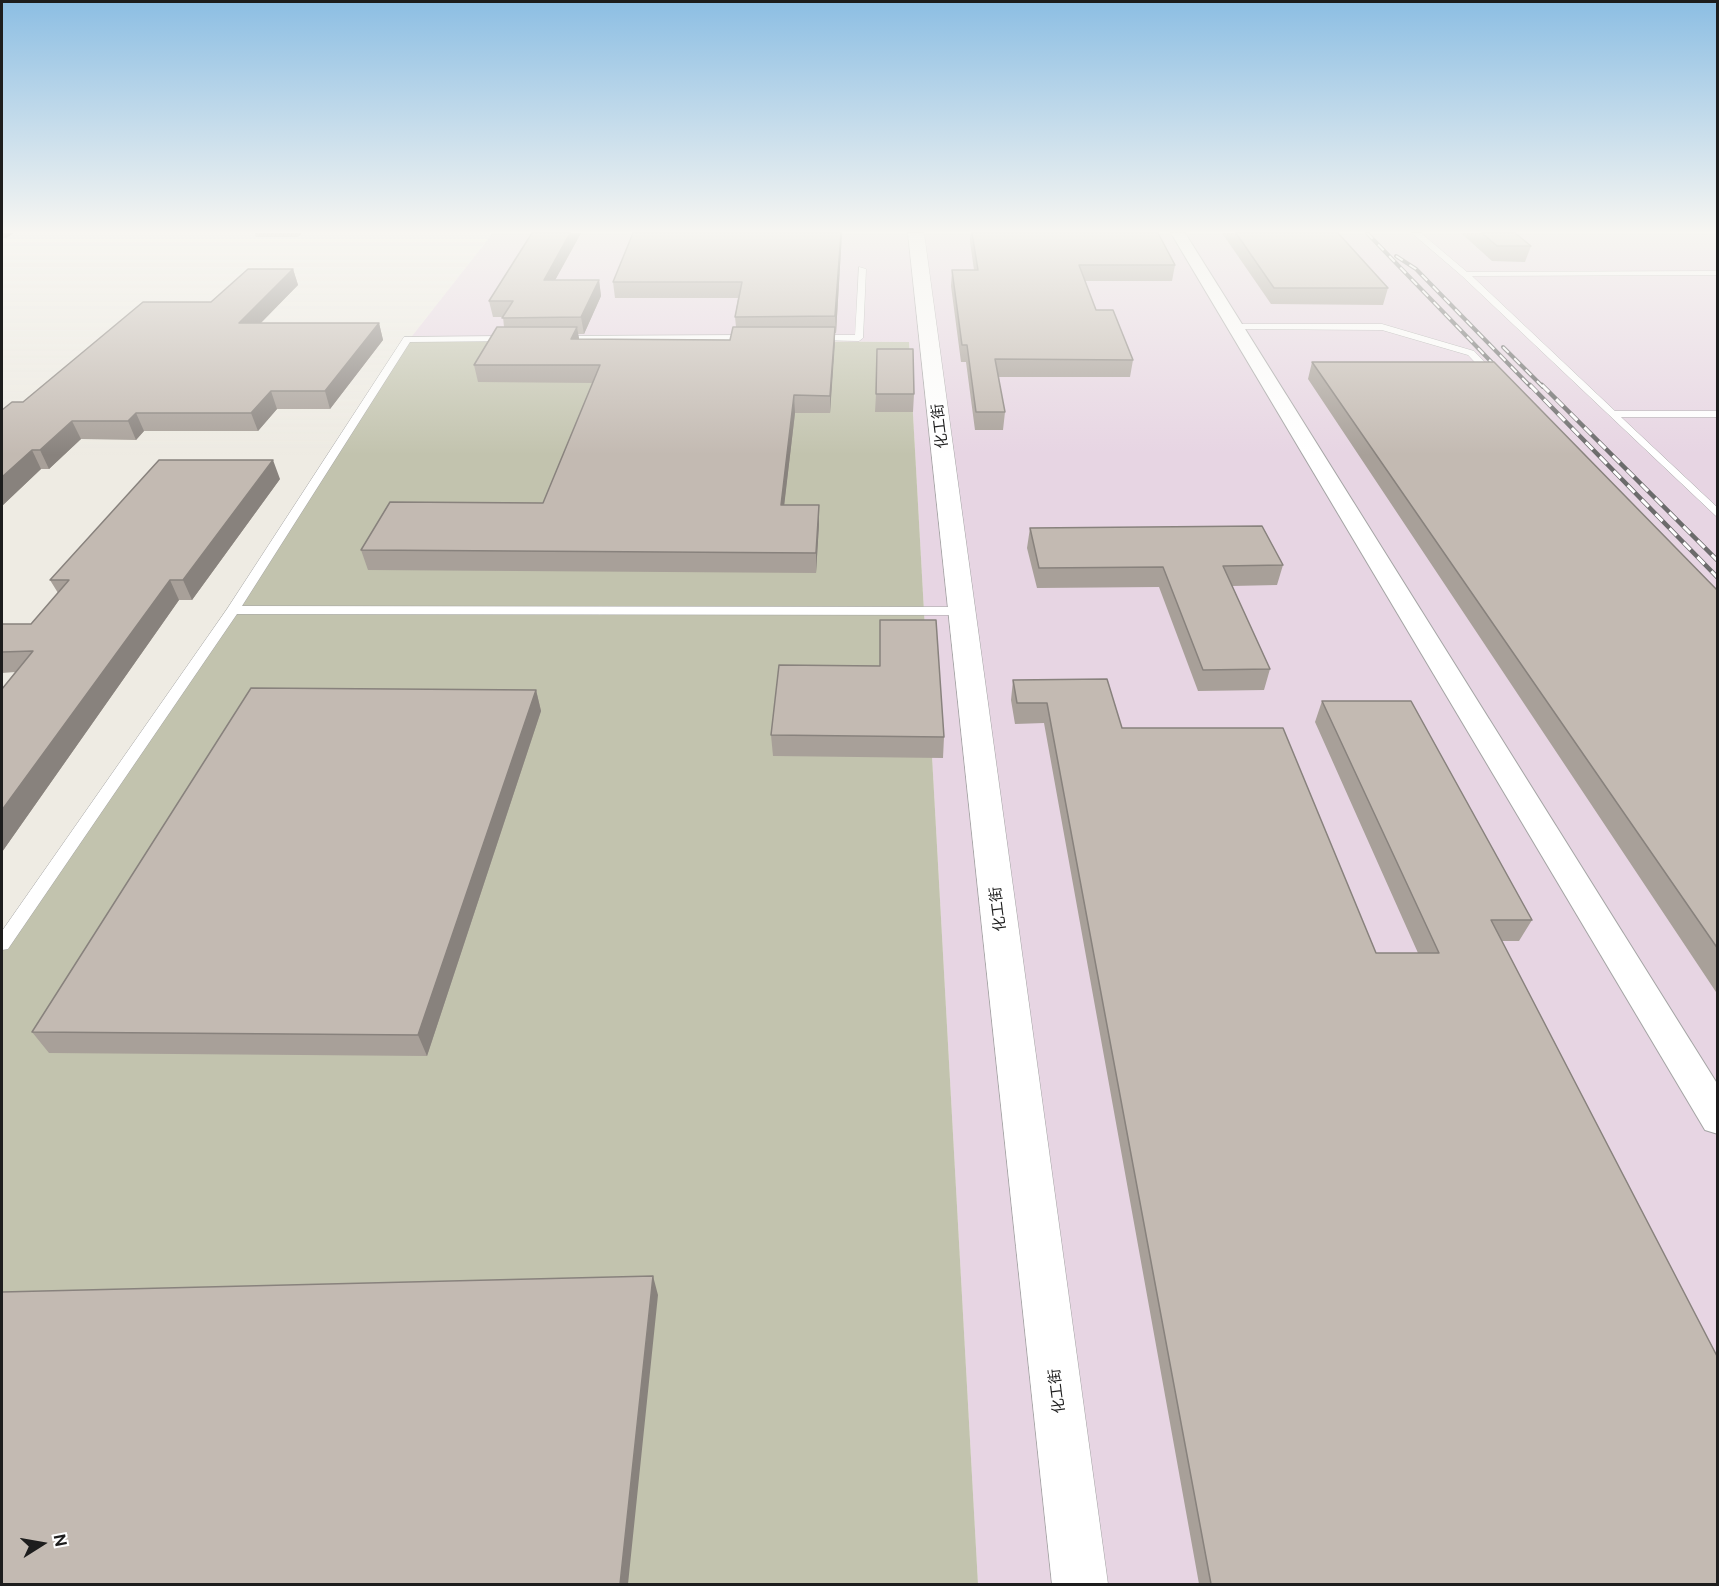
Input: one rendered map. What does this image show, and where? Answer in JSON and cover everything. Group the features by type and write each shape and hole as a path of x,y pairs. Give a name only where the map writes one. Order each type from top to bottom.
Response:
{"street":[{"name":"化工街","path":"925,307 1080,1584"},
{"path":"1223,307 1718,1118"}],"lane":[{"path":"800,338 859,338 860,307"},
{"path":"1500,307 1718,515"},
{"path":"1235,327 1382,327 1471,353 1495,379"},
{"path":"550,339 764,338"},
{"path":"2,944 233,610 407,339 526,339"},
{"path":"1612,414 1718,414"},
{"path":"233,610 962,611"}],"shaded area":[{"path":"435,307 1717,307 1717,1584 978,1584 909,342 409,340"},
{"path":"409,340 909,342 978,1584 2,1584 2,940"}],"building":[{"path":"137,307 255,307 239,323 379,323 325,391 271,391 251,413 136,413 128,421 72,421 40,450 32,450 2,477 2,410 12,402 23,402"},
{"path":"509,307 586,307 581,317 502,318"},
{"path":"737,307 836,307 835,316 735,317"},
{"path":"957,307 1095,307 1096,310 1113,310 1133,360 995,359 1005,412 976,412 967,345 962,345"},
{"path":"497,327 577,327 571,339 730,340 733,327 835,327 830,396 794,395 781,505 819,505 816,553 361,550 390,502 543,503 600,365 474,365"},
{"path":"877,349 913,349 914,394 876,394"},
{"path":"1312,362 1494,362 1718,591 1718,949"},
{"path":"159,460 273,460 183,580 170,580 2,810 2,689 33,651 2,652 2,624 31,624 69,580 50,580"},
{"path":"1262,526 1283,565 1223,566 1270,669 1203,670 1163,567 1039,568 1030,528"},
{"path":"880,620 936,620 944,737 771,735 779,665 880,666"},
{"path":"1107,679 1122,728 1283,728 1376,953 1439,953 1322,701 1411,701 1532,920 1491,920 1718,1358 1718,1584 1211,1584 1047,703 1017,703 1013,680"},
{"path":"251,688 536,690 418,1035 32,1032"},
{"path":"653,1276 620,1584 2,1584 2,1292"}],"railway":[{"path":"1438,307 1502,373"},
{"path":"1453,307 1531,387"},
{"path":"1503,347 1543,387"},
{"path":"1530,385 1718,578"},
{"path":"1542,385 1718,561"}]}
